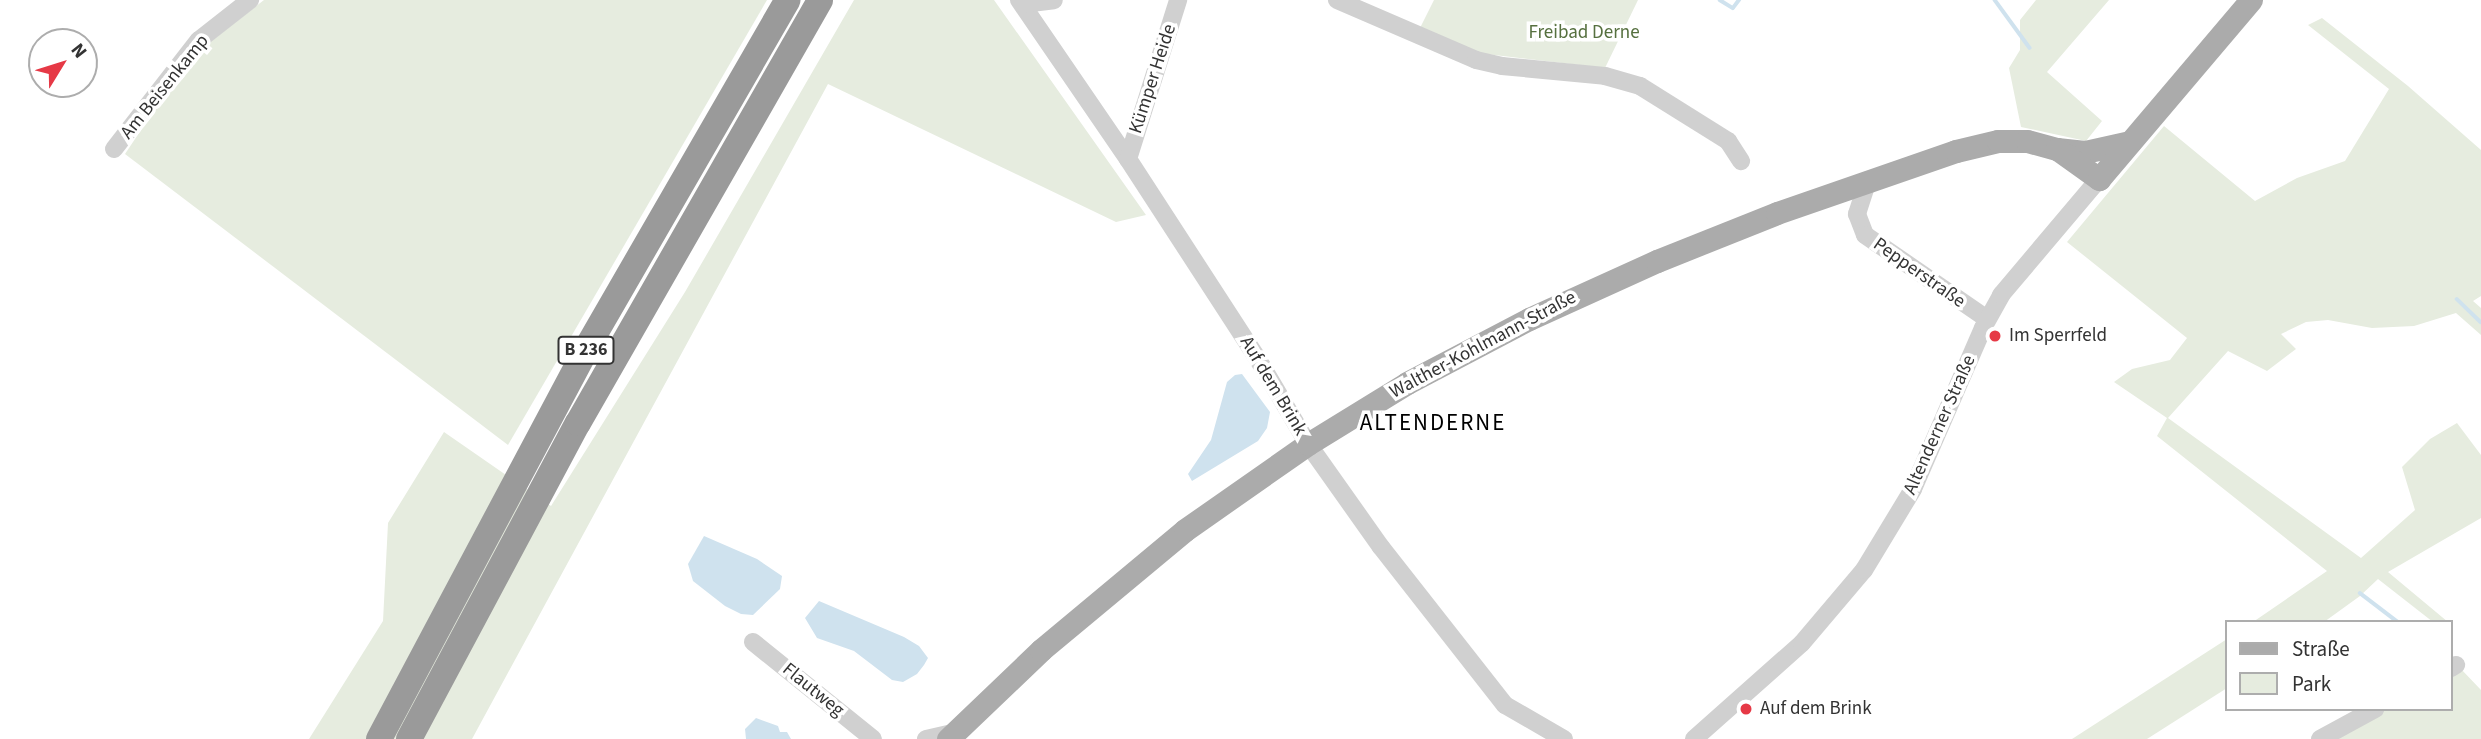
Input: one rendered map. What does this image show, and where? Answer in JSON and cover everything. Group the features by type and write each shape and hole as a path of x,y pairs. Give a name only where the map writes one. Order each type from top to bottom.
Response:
{"highway":[{"name":"B 236","path":"379,739 393,706 589,344 788,0"},
{"name":"B 236","path":"410,739 578,423 820,0"},
{"path":"368,739 393,706"}],"main road":[{"name":"Altenderner Straße","path":"2099,179 2251,0"},
{"name":"Walther-Kohlmann-Straße","path":"951,737 1041,650 1126,577 1212,510 1308,444 1407,383 1587,291 1777,213 1868,180 1998,141 2027,141 2057,149 2099,179"},
{"path":"2057,149 2085,152 2130,142"}],"street":[{"name":"Am Beisenkamp","path":"114,149 199,40 250,0"},
{"path":"1021,2 1054,0"},
{"name":"Kümper Heide","path":"1128,159 1178,0"},
{"path":"1337,0 1476,60 1502,66 1605,76 1640,86 1728,141 1741,162"},
{"name":"Auf dem Brink","path":"1021,2 1128,159 1256,356 1308,444 1401,573 1501,700 1514,712 1564,739"},
{"name":"Altenderner Straße","path":"1694,739 1802,643 1864,570 1913,489 1987,319 2008,286 2099,179"},
{"name":"Pepperstraße","path":"1868,180 1857,214 1865,235 1987,319"},
{"name":"Flautweg","path":"753,642 873,739"},
{"path":"2320,739 2371,711"},
{"path":"926,739 951,737"}],"green space":[{"path":"264,0 767,0 508,445 125,154 155,109 210,42"},
{"path":"854,0 994,0 1146,215 1116,222 828,84 472,739 309,739 383,621 388,523 444,432 551,506 685,292"},
{"name":"Freibad Derne","path":"1434,0 1638,0 1605,68 1469,52 1419,30"},
{"path":"2036,0 2109,0 2047,72 2102,121 2086,141 2021,127 2009,68 2020,50 2020,20"},
{"path":"2322,18 2408,86 2481,150 2481,296 2473,301 2481,308 2481,335 2456,313 2414,326 2372,328 2328,320 2306,322 2281,334 2296,349 2267,371 2228,351 2168,418 2361,558 2415,510 2402,467 2430,439 2457,423 2481,455 2481,518 2388,572 2446,620 2430,620 2378,579 2327,620 2256,620 2327,571 2157,436 2167,418 2114,382 2132,369 2170,360 2187,338 2067,242 2164,126 2255,201 2297,178 2345,161 2389,89 2308,25"},
{"path":"2226,640 2226,689 2147,739 2072,739"},
{"path":"2461,669 2481,690 2481,739 2331,739 2382,711 2453,711 2453,673"}],"water":[{"path":"1242,374 1270,412 1267,428 1258,441 1192,481 1188,474 1211,440 1227,382 1235,375"},
{"path":"704,536 757,559 782,576 780,589 753,615 741,614 725,606 693,581 688,564"},
{"path":"819,601 904,637 919,646 928,658 917,674 903,682 892,680 854,651 817,638 805,618"},
{"path":"756,718 778,726 780,732 787,732 791,739 746,739 745,729"}],"waterway":[{"path":"1720,0 1733,8 1739,0"},
{"path":"1995,0 2030,48"},
{"path":"2457,299 2481,322"},
{"path":"2360,593 2395,620"}],"place":[{"name":"Im Sperrfeld","path":"1995,336"},
{"name":"Auf dem Brink","path":"1746,709"}],"district":[{"name":"ALTENDERNE","path":"1433,423"}]}
